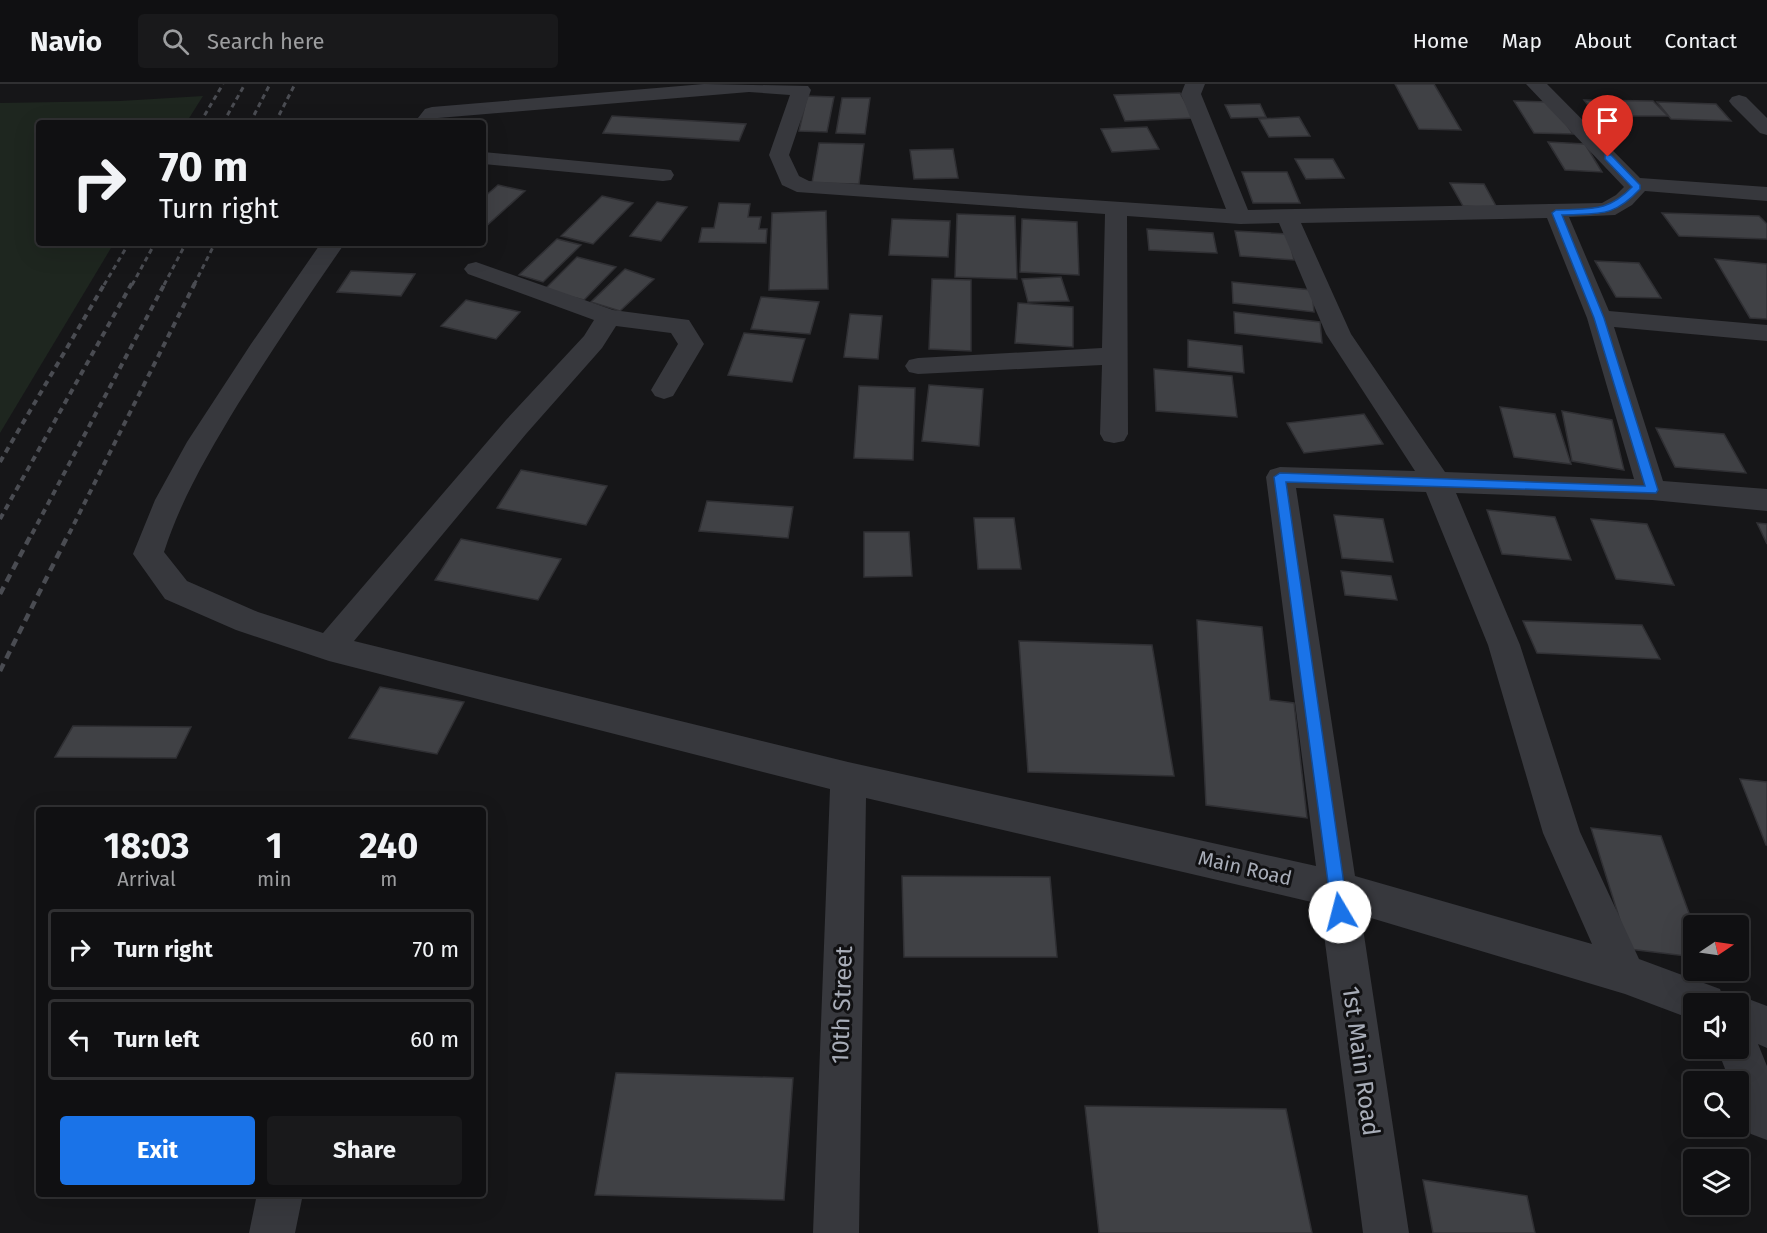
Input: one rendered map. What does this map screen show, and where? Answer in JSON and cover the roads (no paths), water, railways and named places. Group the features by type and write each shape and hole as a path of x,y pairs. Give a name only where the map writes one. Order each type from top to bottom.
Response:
{"street":[{"path":"1195,84 1191,94 1240,216"},
{"path":"1536,84 1637,187"},
{"path":"426,120 432,113 749,86 801,90 779,155 790,180 806,188 1116,210 1240,216 1556,213 1607,210 1624,200 1639,184 1767,194"},
{"path":"1739,101 1767,129"},
{"path":"486,158 663,175"},
{"path":"1114,434 1116,210"},
{"path":"1556,213 1599,318 1652,490"},
{"path":"1287,216 1339,334 1437,483 1504,645 1562,833 1625,974"},
{"name":"Main Road","path":"331,246 266,337 184,470 157,522 148,554 176,590 247,621 329,648 848,778 1336,888 1625,974 1683,996"},
{"path":"476,269 609,317 680,326 691,344 664,390"},
{"path":"329,648 516,427 593,342 609,317"},
{"path":"1599,318 1767,333"},
{"path":"918,366 1115,356"},
{"name":"1st Main Road","path":"1386,1233 1280,477 1437,483"},
{"path":"1437,483 1652,490 1767,500"},
{"name":"10th Street","path":"836,1233 848,778"},
{"path":"1749,1020 1767,1027"},
{"path":"1742,1059 1767,1118"},
{"path":"272,1233 279,1197"}],"railway":[{"path":"202,120 223,84"},
{"path":"225,120 245,84"},
{"path":"252,120 270,84"},
{"path":"277,120 295,84"},
{"path":"104,285 127,246"},
{"path":"132,285 153,246"},
{"path":"164,285 184,246"},
{"path":"195,283 214,246"},
{"path":"0,462 105,283"},
{"path":"0,519 132,283"},
{"path":"32,534 165,283"},
{"path":"69,534 195,283"},
{"path":"0,594 32,533"},
{"path":"0,671 69,533"}]}
